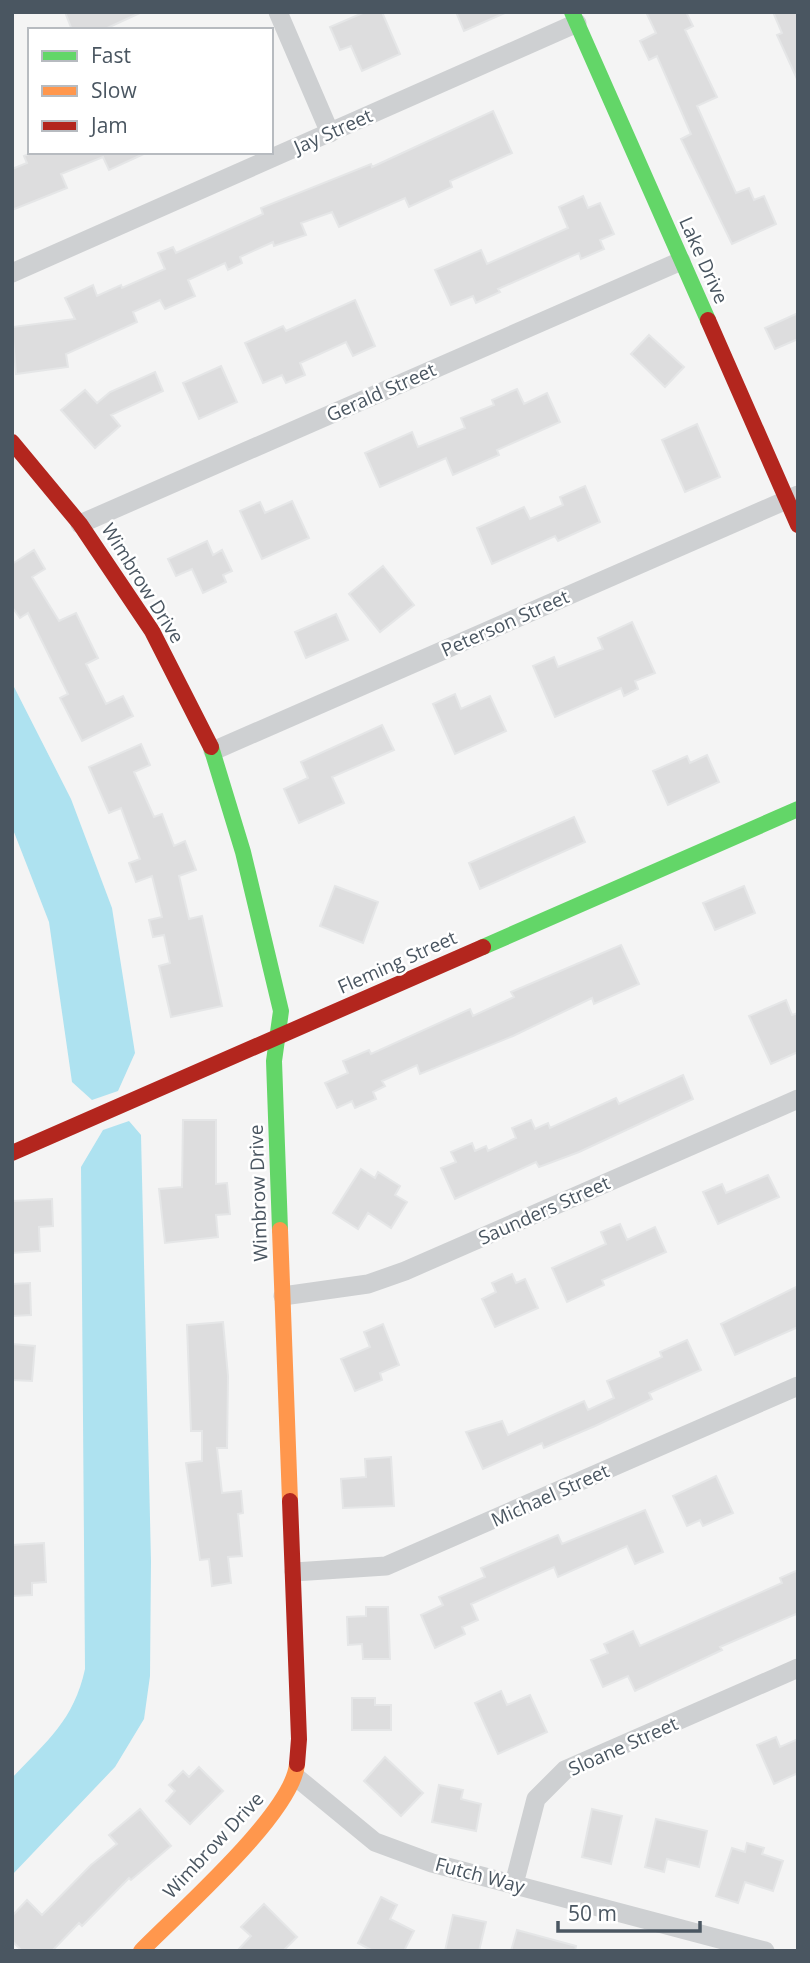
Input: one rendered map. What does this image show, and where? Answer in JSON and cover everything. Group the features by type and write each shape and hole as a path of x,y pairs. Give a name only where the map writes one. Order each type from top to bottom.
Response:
{"street":[{"path":"278,12 330,133"},
{"name":"Jay Street","path":"12,273 330,133 575,18"},
{"name":"Lake Drive","path":"575,18 681,261 792,497 798,525"},
{"name":"Gerald Street","path":"80,524 681,261"},
{"name":"Wimbrow Drive","path":"12,442 80,524 152,631 213,751 243,852 281,1012 274,1061 294,1572 299,1739 296,1777 272,1817 141,1951"},
{"name":"Peterson Street","path":"213,751 792,497"},
{"name":"Fleming Street","path":"12,1153 798,809"},
{"name":"Saunders Street","path":"283,1296 368,1284 405,1271 798,1099"},
{"name":"Michael Street","path":"294,1572 386,1566 798,1385"},
{"name":"Sloane Street","path":"514,1884 536,1799 565,1770 798,1668"},
{"name":"Futch Way","path":"296,1777 375,1842 432,1863 765,1951"}],"water":[{"path":"12,683 71,799 112,908 135,1053 118,1091 92,1100 72,1082 49,922 12,827"},
{"path":"129,1121 141,1135 151,1561 150,1676 144,1719 115,1767 12,1875 12,1778 48,1741 66,1716 74,1702 85,1669 81,1167 103,1130"}],"building":[{"path":"65,12 142,12 107,28 71,28"},
{"path":"365,12 382,12 400,54 362,71 351,46 340,50 330,27"},
{"path":"456,12 507,12 464,31"},
{"path":"646,12 686,12 693,26 685,30 717,97 697,106 736,193 749,188 754,200 764,196 776,224 732,244 681,139 691,134 657,56 649,60 640,41 656,33"},
{"path":"773,12 798,12 798,81 777,35 782,33"},
{"path":"493,111 512,153 450,181 452,187 409,207 405,198 339,227 332,212 301,223 306,235 274,246 273,242 240,257 242,263 228,270 225,263 188,280 195,296 165,309 160,300 133,312 137,322 66,354 68,367 16,374 12,327 75,319 65,298 93,285 97,296 121,285 122,288 165,269 158,253 173,247 176,253 263,214 261,208 371,164 372,167"},
{"path":"144,154 109,170 103,157 61,174 67,188 12,210 12,169 27,163 24,156"},
{"path":"583,196 588,208 600,203 614,234 600,240 604,249 581,259 579,253 498,289 500,292 476,303 473,296 451,305 435,270 481,250 487,264 568,228 559,207"},
{"path":"355,300 375,346 353,356 346,342 300,363 305,375 286,383 282,375 263,383 245,343 283,326 286,331"},
{"path":"798,313 798,339 775,349 765,328"},
{"path":"649,335 684,367 665,387 631,354"},
{"path":"221,366 237,402 199,419 183,383"},
{"path":"155,372 163,391 111,415 120,426 95,448 61,410 85,390 97,403 110,392"},
{"path":"517,389 524,404 547,393 560,422 497,450 499,455 453,475 446,458 380,487 365,453 412,432 418,447 465,428 461,418 494,405 492,400"},
{"path":"697,424 720,477 685,492 662,440"},
{"path":"585,486 600,522 558,541 555,536 492,564 477,528 524,507 530,519 563,505 560,497"},
{"path":"292,501 309,538 262,559 240,511 260,502 265,513"},
{"path":"207,541 213,555 222,550 232,571 223,575 226,582 203,593 192,569 176,576 168,559"},
{"path":"34,550 45,569 32,577 59,621 76,613 98,658 86,664 106,704 123,696 133,716 82,741 60,698 68,694 28,613 20,618 12,607 12,564"},
{"path":"383,566 414,605 380,632 349,594"},
{"path":"336,614 348,640 306,658 295,632"},
{"path":"632,622 655,673 635,681 638,689 624,696 621,688 555,717 533,666 554,657 558,667 603,649 598,638"},
{"path":"455,694 461,709 490,696 506,731 455,754 433,704"},
{"path":"382,725 394,750 332,777 344,803 299,823 284,789 308,778 301,762"},
{"path":"141,744 150,765 134,772 154,817 162,814 174,846 185,841 196,870 179,876 189,919 202,916 222,1006 171,1017 159,966 170,963 164,935 153,937 149,920 162,917 152,876 136,882 129,863 140,859 121,808 109,813 89,767"},
{"path":"707,755 719,782 668,805 653,771 687,756 690,763"},
{"path":"574,817 585,842 480,889 469,863"},
{"path":"335,886 378,902 363,943 320,926"},
{"path":"744,886 755,913 715,930 703,903"},
{"path":"621,945 639,984 594,1004 592,998 513,1036 420,1074 417,1065 382,1081 385,1086 373,1092 376,1099 355,1108 352,1101 337,1108 325,1083 348,1073 343,1061 369,1050 371,1054 470,1009 473,1016 514,997 511,992"},
{"path":"786,1000 792,1015 798,1013 798,1052 771,1064 749,1016"},
{"path":"683,1075 693,1099 579,1152 539,1167 536,1162 455,1199 441,1168 456,1162 451,1152 472,1143 475,1151 486,1146 488,1151 516,1138 512,1128 531,1120 535,1129 548,1123 550,1128 616,1098 619,1104"},
{"path":"183,1120 216,1120 216,1184 227,1183 230,1214 216,1215 218,1237 165,1243 159,1189 182,1187"},
{"path":"361,1169 375,1178 378,1172 400,1186 395,1195 407,1202 391,1228 368,1213 358,1229 333,1213"},
{"path":"768,1175 779,1197 718,1224 703,1192 722,1184 726,1193"},
{"path":"52,1199 53,1226 39,1227 40,1251 12,1253 12,1201"},
{"path":"620,1224 627,1240 655,1227 666,1252 602,1280 604,1285 567,1302 552,1268 606,1244 601,1232"},
{"path":"512,1274 516,1283 525,1279 538,1308 495,1327 482,1299 496,1292 492,1283"},
{"path":"30,1283 31,1315 12,1316 12,1284"},
{"path":"798,1286 798,1327 735,1355 721,1324"},
{"path":"223,1322 228,1376 227,1448 217,1448 222,1493 241,1491 243,1513 238,1514 242,1556 228,1557 231,1583 212,1586 209,1559 200,1560 186,1463 202,1461 202,1431 191,1431 187,1325"},
{"path":"383,1324 399,1365 380,1373 382,1380 355,1391 341,1359 370,1347 364,1332"},
{"path":"687,1340 701,1370 649,1393 652,1399 595,1426 544,1448 542,1443 483,1469 466,1432 502,1421 508,1435 584,1401 588,1410 614,1398 607,1381 662,1357 660,1352"},
{"path":"12,1344 35,1346 32,1381 12,1380"},
{"path":"391,1457 394,1506 343,1508 341,1479 366,1477 365,1459"},
{"path":"716,1476 733,1513 703,1526 700,1520 687,1526 673,1496"},
{"path":"645,1510 663,1552 635,1564 627,1546 558,1577 554,1567 471,1604 478,1620 462,1627 465,1634 435,1648 421,1615 443,1605 439,1597 485,1577 481,1568 558,1535 562,1544"},
{"path":"44,1543 46,1582 32,1583 32,1595 12,1596 12,1545"},
{"path":"798,1570 798,1617 796,1614 720,1647 722,1650 635,1691 628,1676 603,1687 591,1660 608,1653 604,1644 633,1631 640,1646 782,1583 780,1578"},
{"path":"366,1607 388,1607 390,1659 363,1659 362,1644 348,1645 347,1617 366,1616"},
{"path":"501,1691 507,1705 530,1695 547,1732 498,1754 475,1703"},
{"path":"352,1698 375,1698 375,1705 391,1705 391,1730 352,1730"},
{"path":"776,1737 780,1747 798,1739 798,1773 774,1784 757,1745"},
{"path":"385,1757 423,1793 401,1816 364,1781"},
{"path":"199,1767 223,1791 190,1824 166,1801 175,1791 169,1785 183,1771 189,1777"},
{"path":"439,1785 463,1790 461,1799 481,1804 476,1831 432,1822"},
{"path":"140,1809 171,1846 131,1880 129,1878 82,1926 79,1923 52,1951 22,1951 12,1941 12,1916 27,1900 42,1915 91,1865 117,1844 109,1835"},
{"path":"592,1809 622,1816 611,1864 582,1857"},
{"path":"656,1819 707,1831 699,1867 667,1859 664,1872 645,1867"},
{"path":"747,1843 764,1848 762,1854 783,1861 773,1891 745,1882 738,1903 716,1896 732,1848 745,1852"},
{"path":"381,1897 397,1905 390,1919 414,1931 404,1951 373,1951 358,1943"},
{"path":"264,1904 297,1937 283,1951 237,1951 251,1936 241,1927"},
{"path":"453,1915 486,1922 479,1951 445,1951"},
{"path":"517,1930 576,1946 575,1951 511,1951"}],"traffic: fast":[{"path":"572,12 708,320"},
{"path":"211,747 243,852 281,1011 274,1061 280,1230"},
{"path":"483,947 798,809"}],"traffic: slow":[{"path":"280,1230 290,1501"},
{"path":"141,1951 256,1835 291,1785 297,1764"}],"traffic: jam":[{"path":"708,320 798,525"},
{"path":"12,442 80,524 152,631 211,747"},
{"path":"12,1153 483,947"},
{"path":"290,1501 299,1739 297,1764"}]}
